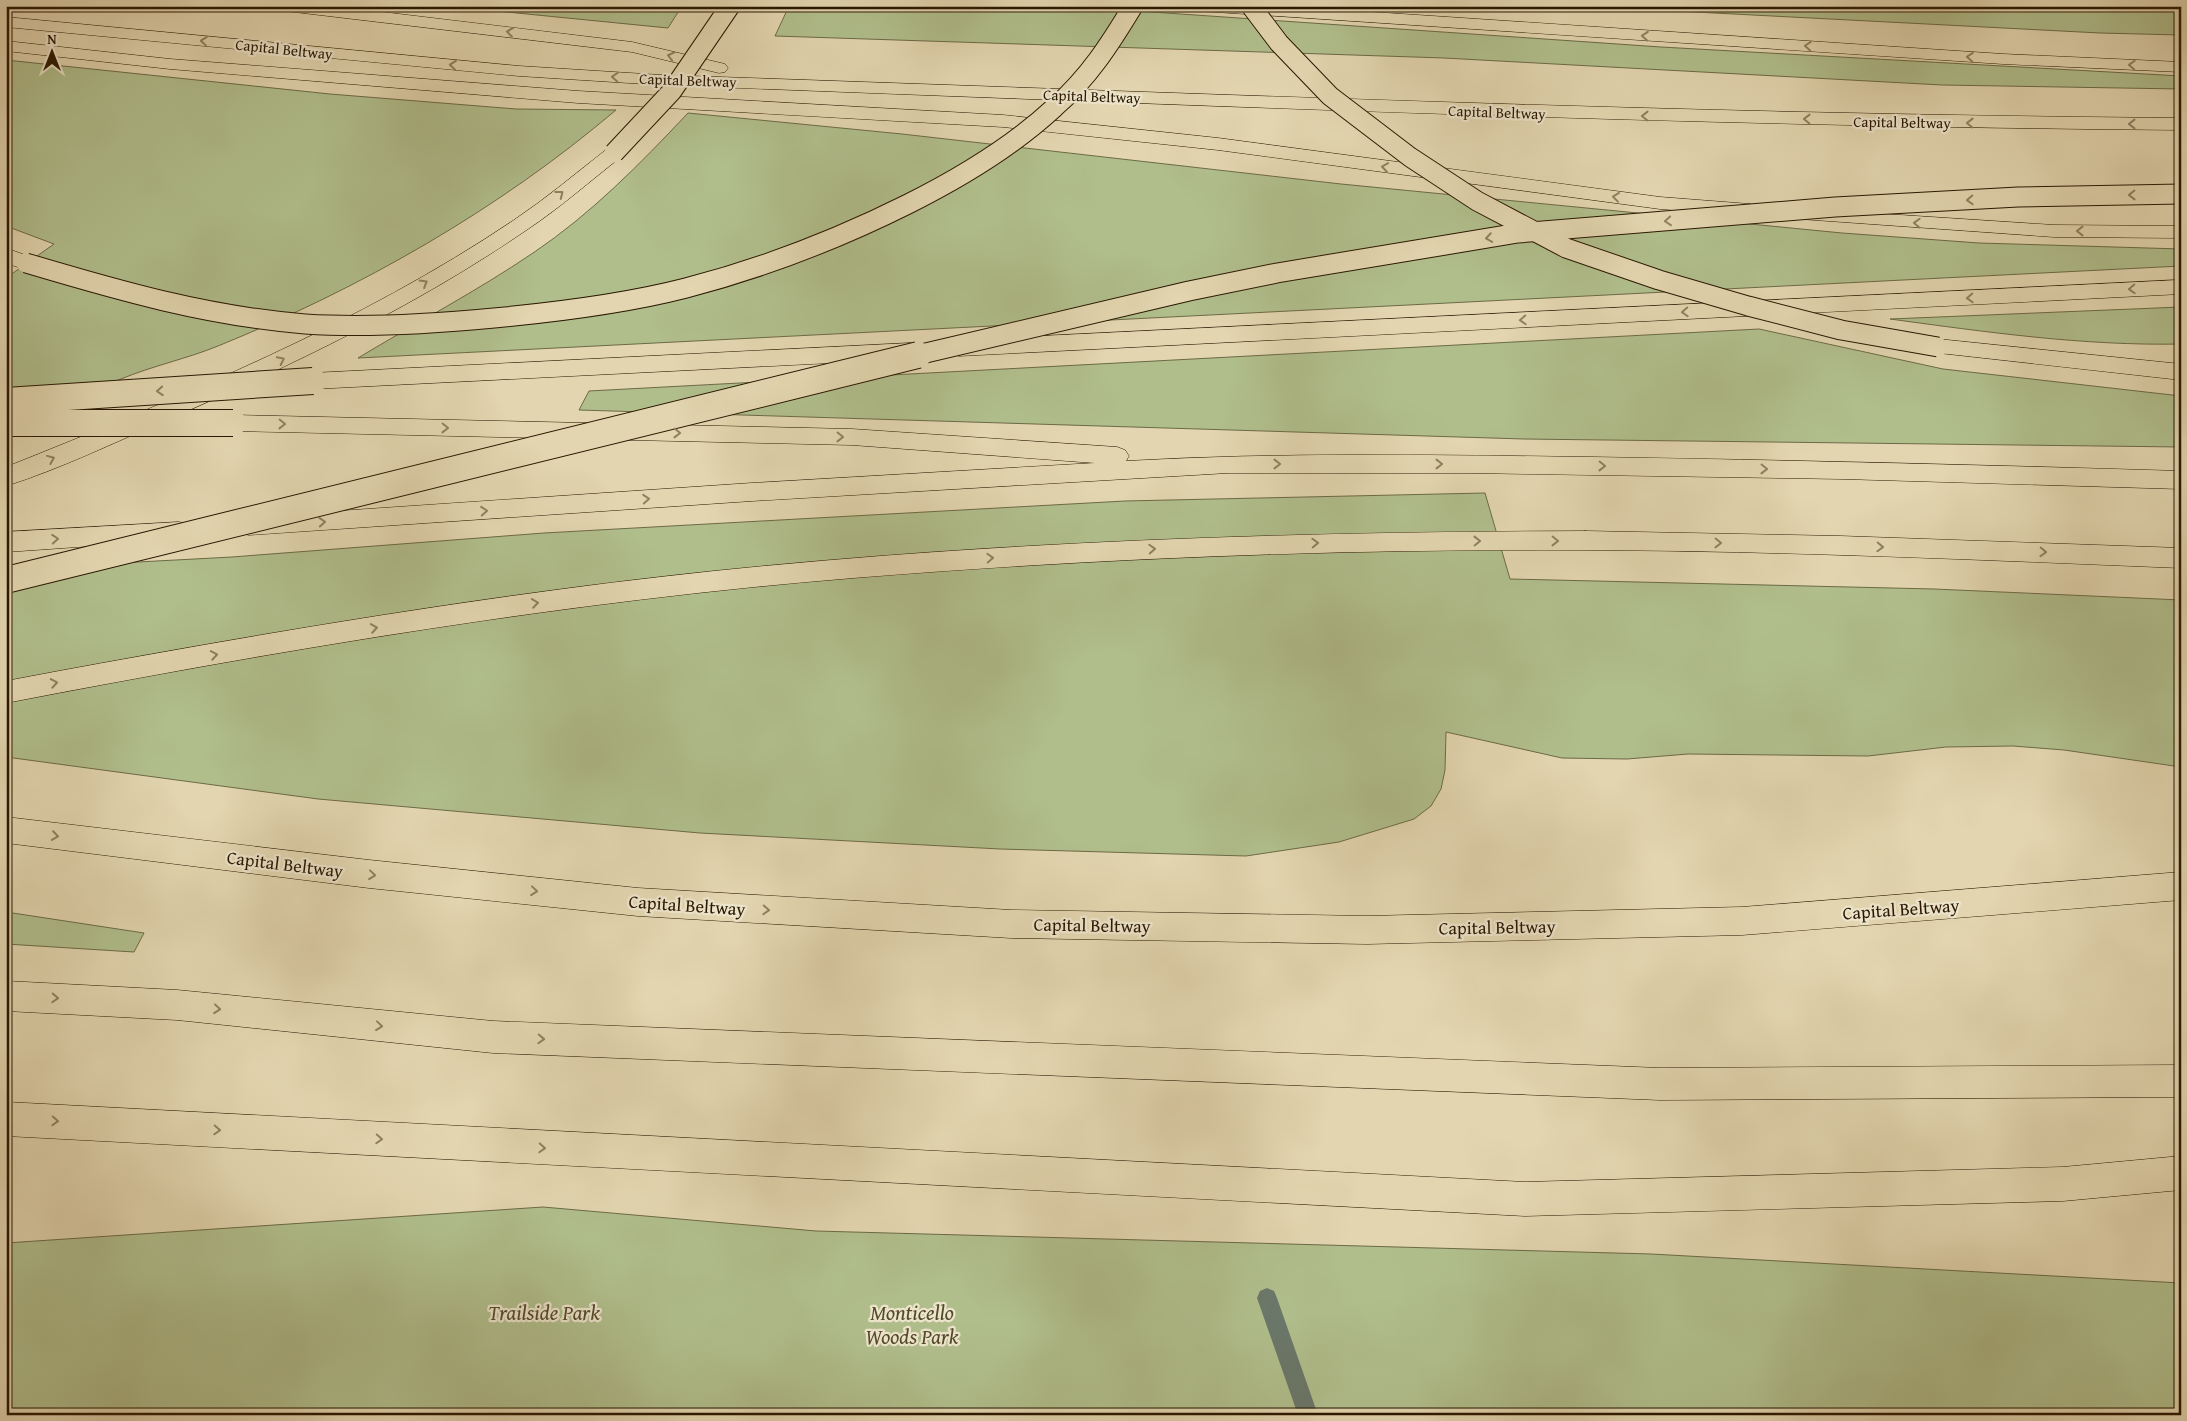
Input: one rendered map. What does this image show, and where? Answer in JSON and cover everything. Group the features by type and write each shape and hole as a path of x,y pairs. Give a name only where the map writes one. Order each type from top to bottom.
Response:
{"highway":[{"path":"286,6 632,46 786,84"},
{"path":"6,477 147,420 283,359 408,293 522,224 614,153 672,91 730,6"},
{"path":"6,255 26,263 151,299 252,318 353,326 475,322 593,306 686,288 808,248 895,211 966,173 1032,128 1082,82 1121,32 1133,6"},
{"path":"1200,6 2003,59 2181,67"},
{"path":"1251,6 1280,43 1337,102 1410,157 1477,201 1566,248 1659,280 1841,330 1938,347 2181,372"},
{"name":"Capital Beltway","path":"6,22 519,71 661,80 1528,113 1985,124 2181,124"},
{"path":"6,46 189,66 578,97 1012,122 1209,143 1660,203 1827,217 2054,231 2181,232"},
{"path":"6,580 780,387 1180,293 1277,274 1528,232 1835,207 2018,197 2181,194"},
{"path":"6,401 313,381 2181,287"},
{"path":"1938,347 2062,358 2181,365"},
{"path":"6,423 234,423 852,437 1228,464"},
{"path":"6,542 448,514 752,492 1228,464 1468,464 1823,470 2181,480"},
{"path":"6,692 342,633 556,600 752,577 942,561 1216,546 1507,541 1731,543 2181,558"},
{"name":"Capital Beltway","path":"6,830 369,874 638,902 1011,924 1367,930 1742,921 2181,886"},
{"path":"6,996 177,1005 493,1037 1620,1083 2181,1081"},
{"path":"6,1119 1525,1199 2063,1184 2181,1173"}],"green space":[{"path":"446,6 682,6 668,28"},
{"path":"789,6 1064,6 1661,47 2181,76 2181,89 1942,85 1444,58 775,36"},
{"path":"1579,6 2181,6 2181,35 2100,33"},
{"path":"6,60 330,94 516,109 616,110 524,181 426,244 376,272 324,299 218,346 133,374 6,429 6,278 54,244 6,226"},
{"path":"688,113 902,134 1341,184 1842,233 1979,243 2181,249 2181,266 358,358 490,281 554,238 614,188"},
{"path":"2181,307 2181,344 2108,343 2072,340 1890,319"},
{"path":"1759,329 1943,369 2181,396 2181,447 1524,439 579,410 589,391"},
{"path":"1485,493 1510,579 1934,589 2181,600 2181,767 2064,750 2013,746 1946,747 1868,756 1688,754 1627,759 1562,758 1446,732 1445,770 1441,789 1431,806 1414,819 1339,842 1246,856 1000,849 700,833 318,799 6,757 6,569 232,557 544,533 1125,501"},
{"path":"6,912 144,933 134,952 6,944"},
{"path":"543,1207 816,1231 1651,1254 2181,1283 2181,1415 6,1415 6,1243"}],"waterway":[{"path":"1267,1298 1308,1415"}],"park label":[{"name":"Trailside Park","path":"544,1312"},
{"name":"Monticello Woods Park","path":"912,1324"}]}
